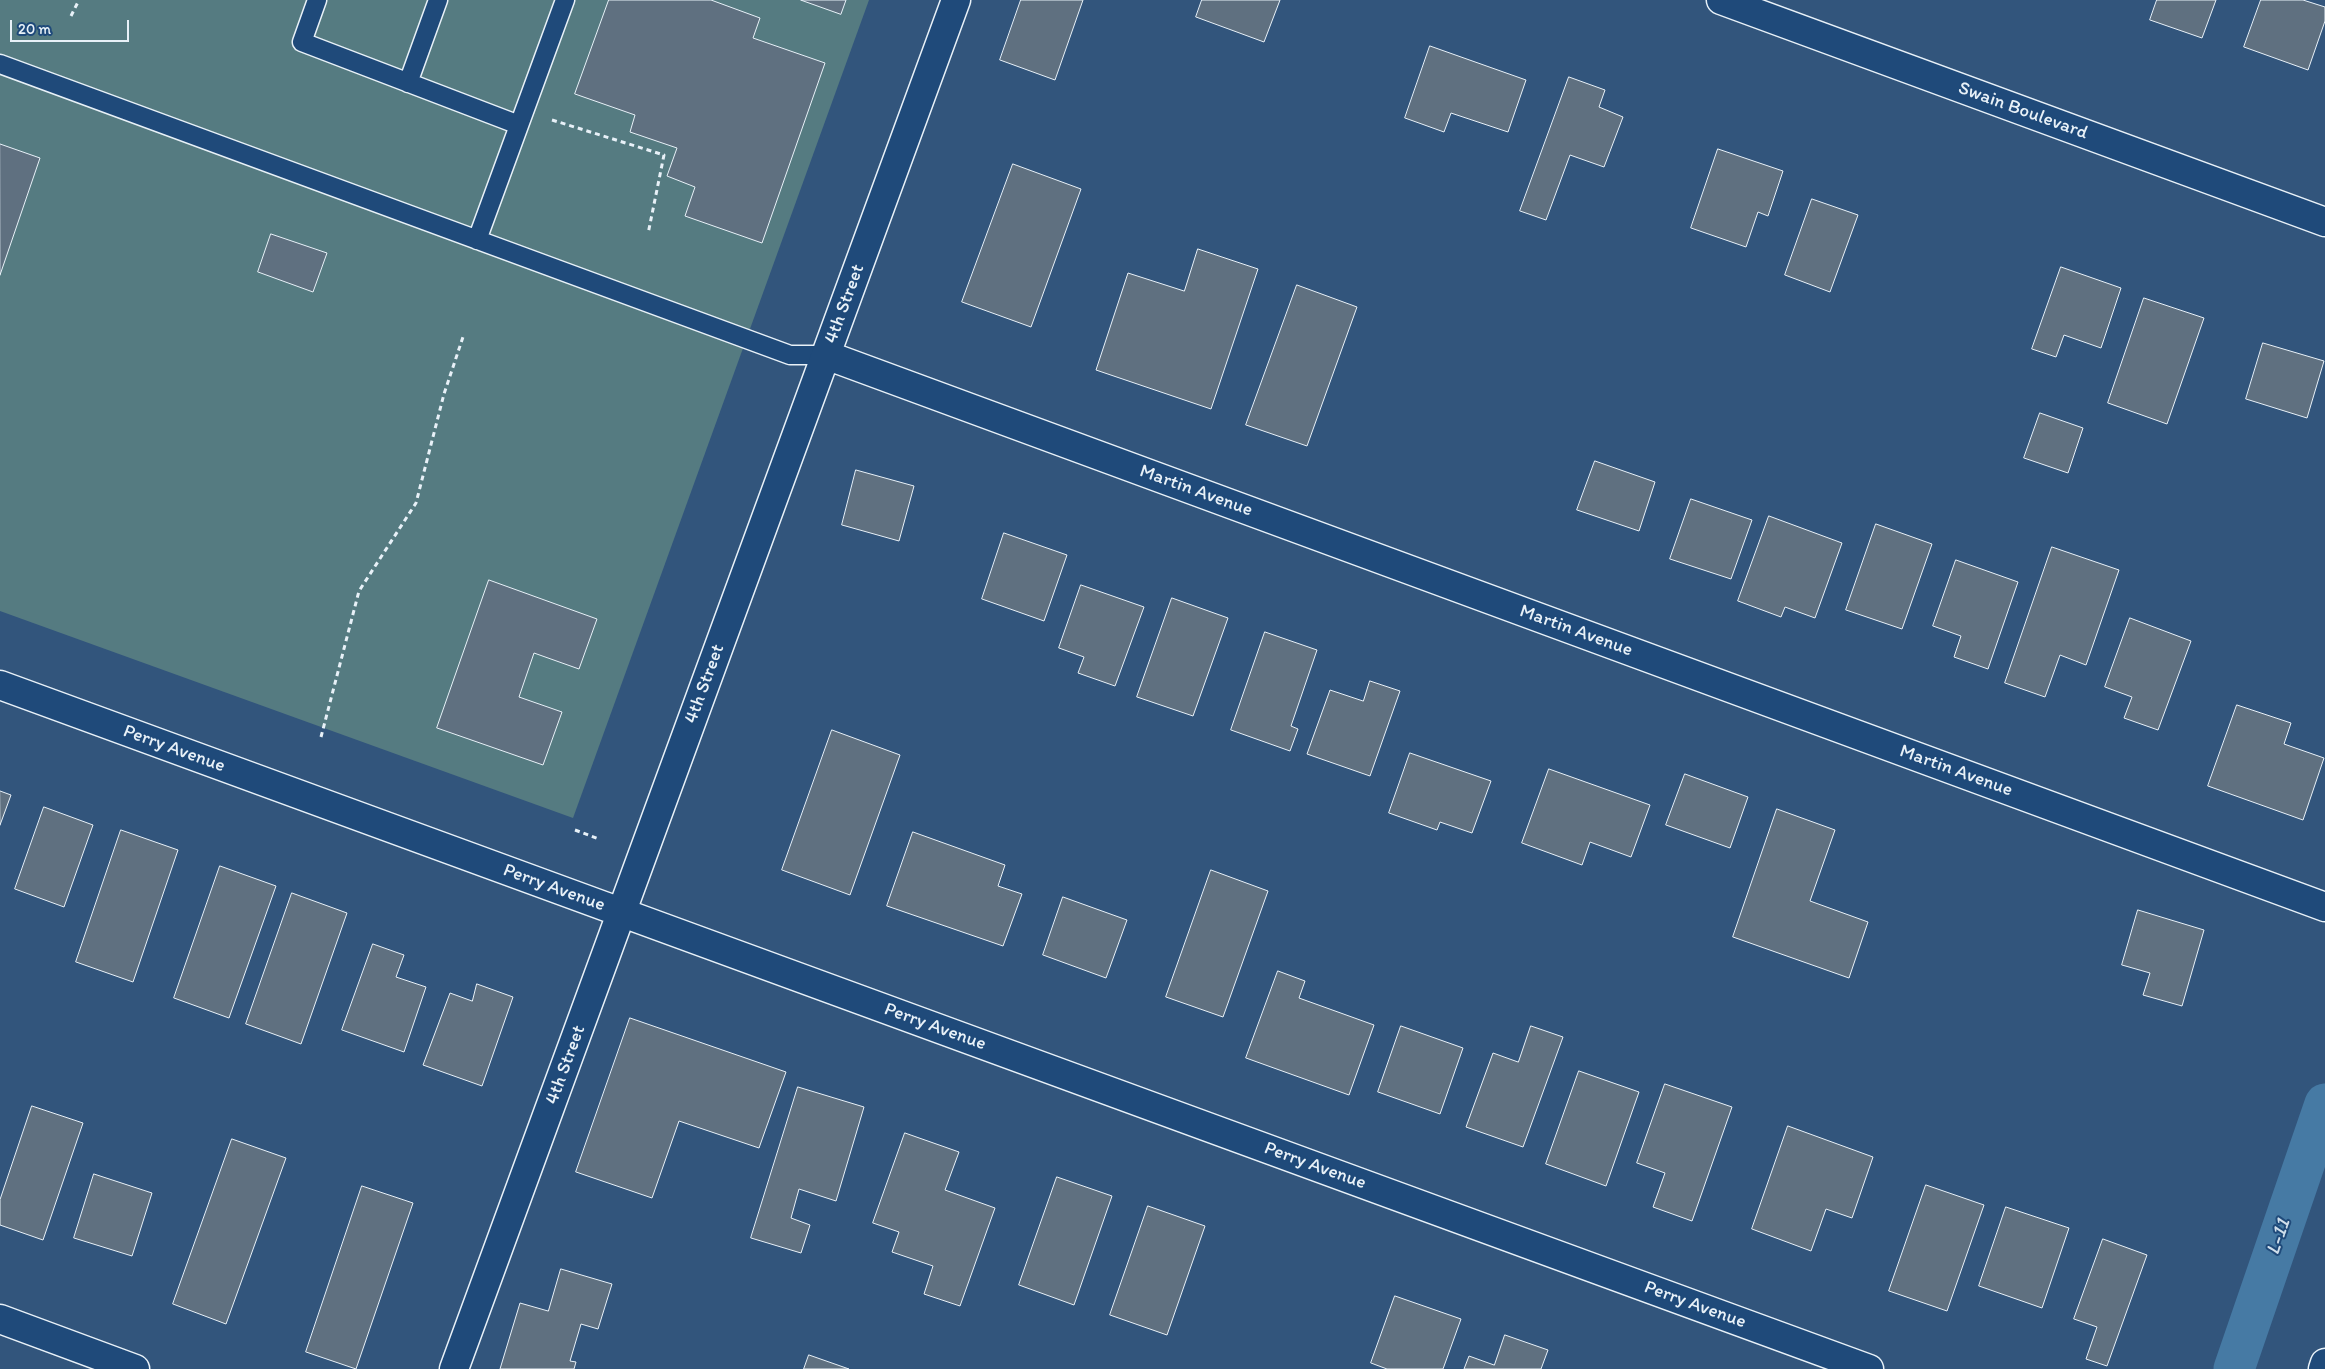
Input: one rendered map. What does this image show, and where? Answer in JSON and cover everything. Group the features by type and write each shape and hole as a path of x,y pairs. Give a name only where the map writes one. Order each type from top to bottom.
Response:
{"street":[{"name":"4th Street","path":"454,1369 956,0"},
{"name":"Swain Boulevard","path":"1721,0 2325,222"},
{"name":"Martin Avenue","path":"826,355 2325,907"},
{"name":"Perry Avenue","path":"0,685 1870,1369"},
{"path":"0,1319 135,1369"},
{"path":"2323,1369 2325,1363"}],"lane":[{"path":"316,0 302,42 519,125"},
{"path":"408,82 438,0"},
{"path":"477,240 565,0"},
{"path":"0,64 790,355 826,355"}],"path":[{"path":"71,16 79,0"},
{"path":"551,120 664,155 648,234"},
{"path":"321,737 359,591 416,503 444,394 463,337"},
{"path":"575,830 599,839"}],"green space":[{"path":"0,0 869,0 573,818 0,611"}],"building":[{"path":"609,0 711,0 760,18 753,38 825,63 762,243 685,216 695,187 667,176 677,148 630,132 635,115 575,94"},
{"path":"801,0 846,0 841,14"},
{"path":"1021,0 1083,0 1055,80 1000,60"},
{"path":"1202,0 1280,0 1264,42 1196,17"},
{"path":"2157,0 2216,0 2202,38 2150,20"},
{"path":"2261,0 2303,0 2325,7 2325,21 2308,70 2244,47"},
{"path":"1430,46 1526,80 1508,132 1451,113 1444,132 1405,118"},
{"path":"1569,77 1605,90 1599,107 1623,117 1604,167 1570,155 1546,220 1520,211"},
{"path":"0,144 40,158 0,275"},
{"path":"1718,149 1783,171 1768,216 1758,212 1746,247 1691,228"},
{"path":"1013,164 1081,189 1031,327 962,302"},
{"path":"1812,199 1858,215 1830,292 1785,275"},
{"path":"271,234 327,253 313,292 258,272"},
{"path":"1198,249 1258,269 1211,409 1096,370 1128,273 1184,291"},
{"path":"2061,267 2121,288 2101,348 2064,335 2056,357 2032,349"},
{"path":"1297,285 1357,307 1307,446 1246,425"},
{"path":"2144,298 2204,318 2167,424 2108,403"},
{"path":"2263,343 2324,361 2307,418 2246,399"},
{"path":"2040,413 2083,428 2068,473 2024,458"},
{"path":"1595,461 1655,482 1639,531 1577,510"},
{"path":"856,470 914,486 899,541 842,525"},
{"path":"1691,499 1752,520 1731,579 1670,559"},
{"path":"1769,516 1842,543 1815,618 1785,607 1781,617 1738,601"},
{"path":"1876,524 1932,544 1902,629 1846,610"},
{"path":"1004,533 1067,555 1044,621 982,599"},
{"path":"2052,547 2119,570 2086,665 2060,655 2045,697 2005,683"},
{"path":"1956,560 2018,582 1988,669 1954,657 1961,636 1933,626"},
{"path":"489,580 597,619 579,669 534,653 519,697 562,712 543,765 437,728"},
{"path":"1081,585 1144,607 1115,686 1078,673 1084,657 1059,648"},
{"path":"1172,598 1228,618 1193,716 1137,697"},
{"path":"2130,618 2191,641 2158,730 2124,718 2132,697 2105,687"},
{"path":"1265,632 1317,650 1291,726 1298,729 1290,751 1231,730"},
{"path":"1370,681 1400,691 1370,776 1307,754 1330,690 1363,701"},
{"path":"2237,705 2291,723 2284,744 2324,758 2303,820 2208,786"},
{"path":"832,730 900,755 850,895 782,870"},
{"path":"1410,753 1491,781 1472,833 1440,822 1437,830 1389,813"},
{"path":"1549,769 1650,805 1631,857 1590,842 1582,865 1522,843"},
{"path":"1685,774 1748,797 1730,848 1666,825"},
{"path":"0,791 11,795 0,825"},
{"path":"44,807 93,825 64,907 15,889"},
{"path":"1777,809 1835,830 1810,901 1868,922 1849,978 1733,937"},
{"path":"121,830 178,850 133,982 76,962"},
{"path":"913,832 1005,865 998,886 1022,894 1003,946 887,906"},
{"path":"220,866 276,886 229,1018 174,998"},
{"path":"1211,870 1268,891 1223,1017 1166,997"},
{"path":"292,893 347,913 301,1044 246,1024"},
{"path":"1063,897 1127,920 1106,978 1043,955"},
{"path":"2138,910 2204,930 2182,1006 2143,995 2150,973 2122,965"},
{"path":"373,944 404,955 396,977 426,987 404,1052 342,1030"},
{"path":"1278,971 1305,981 1299,998 1374,1025 1349,1095 1246,1058"},
{"path":"477,984 513,997 482,1086 423,1065 450,993 472,1001"},
{"path":"630,1018 786,1072 759,1148 679,1121 652,1198 576,1172"},
{"path":"1401,1026 1463,1048 1440,1114 1378,1092"},
{"path":"1531,1026 1563,1037 1523,1147 1466,1127 1493,1053 1518,1062"},
{"path":"1579,1071 1639,1092 1606,1186 1546,1164"},
{"path":"1665,1084 1732,1107 1692,1221 1653,1207 1665,1173 1637,1163"},
{"path":"798,1087 864,1107 836,1201 799,1189 791,1218 810,1225 801,1253 751,1238"},
{"path":"32,1106 83,1123 43,1240 0,1225 0,1200"},
{"path":"1788,1126 1873,1157 1852,1218 1826,1209 1811,1251 1752,1229"},
{"path":"905,1133 959,1152 945,1190 995,1208 960,1306 924,1294 933,1266 892,1252 899,1232 873,1223"},
{"path":"232,1139 286,1158 226,1324 173,1304"},
{"path":"94,1174 152,1193 132,1256 74,1238"},
{"path":"1057,1177 1112,1196 1074,1305 1019,1285"},
{"path":"1926,1185 1984,1205 1947,1311 1889,1291"},
{"path":"362,1186 413,1203 356,1369 306,1352"},
{"path":"1148,1206 1205,1226 1167,1335 1110,1315"},
{"path":"2006,1207 2069,1228 2042,1308 1979,1286"},
{"path":"2103,1239 2147,1255 2107,1366 2086,1359 2097,1327 2074,1319"},
{"path":"561,1269 612,1284 598,1329 581,1324 570,1361 576,1362 574,1369 500,1369 520,1303 548,1311"},
{"path":"1395,1296 1461,1319 1443,1369 1387,1369 1371,1363"},
{"path":"1505,1335 1548,1350 1541,1369 1464,1369 1469,1356 1494,1365"},
{"path":"809,1355 849,1369 804,1369"}],"waterway":[{"name":"L-11","path":"2234,1369 2325,1104"}]}
